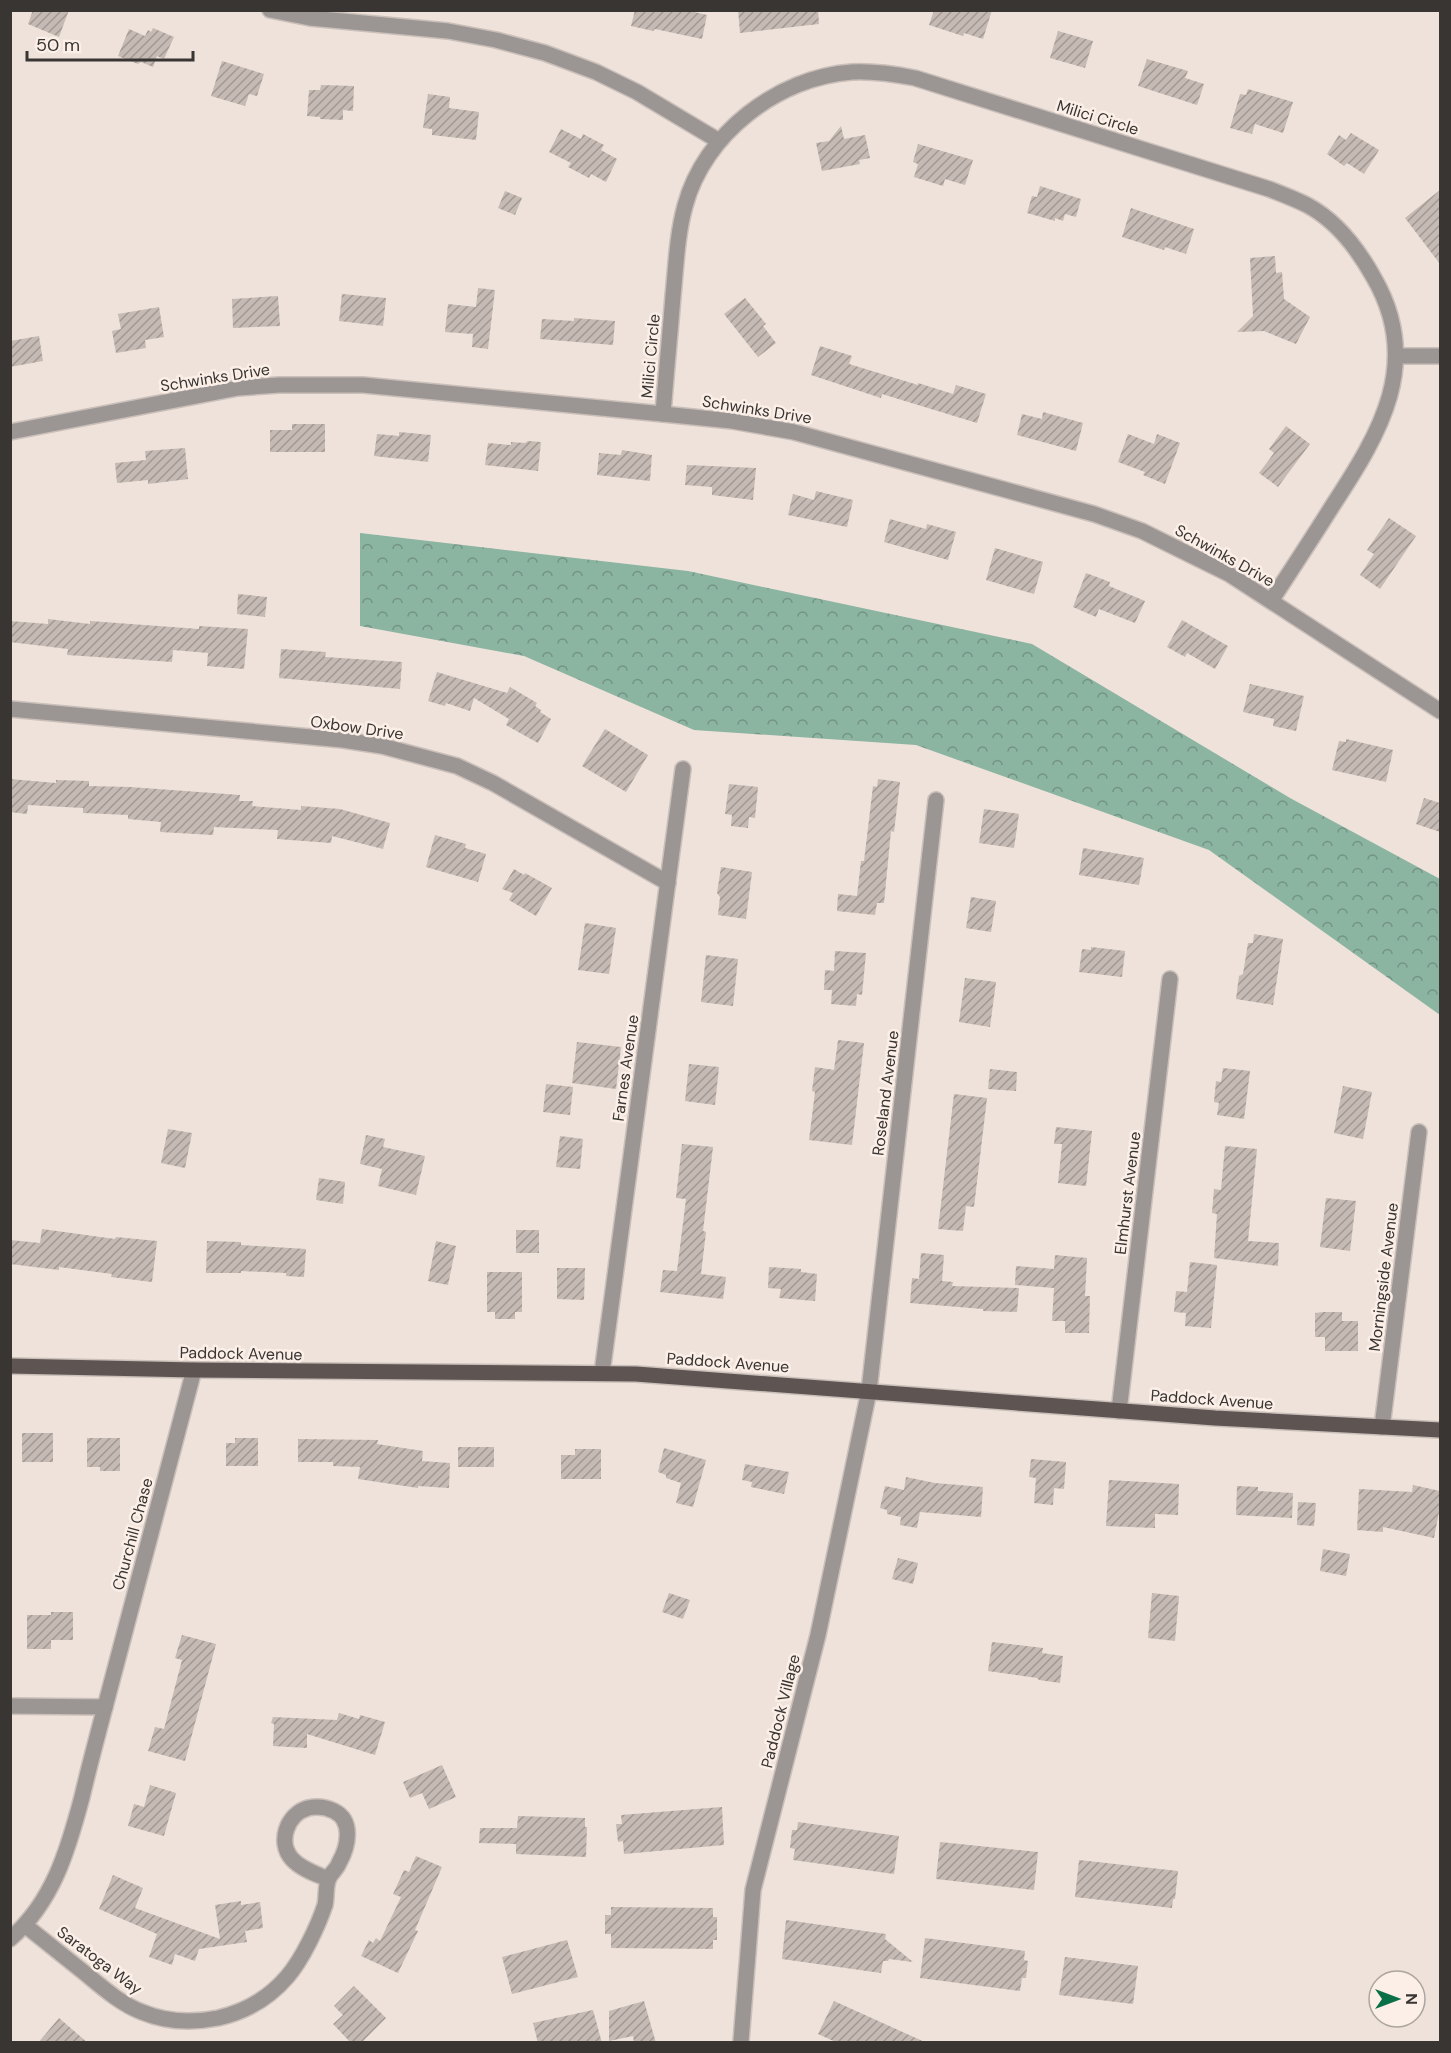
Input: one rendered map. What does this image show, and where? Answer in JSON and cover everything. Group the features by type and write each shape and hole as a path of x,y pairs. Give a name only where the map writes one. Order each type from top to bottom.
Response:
{"main road":[{"name":"Paddock Avenue","path":"10,1366 194,1370 602,1373 680,1376 1119,1411 1440,1430"}],"street":[{"path":"270,10 310,18 448,31 496,40 545,53 596,72 637,92 719,141"},
{"name":"Milici Circle","path":"663,414 677,246 685,205 698,172 719,141 743,118 771,98 798,84 823,76 851,72 884,72 926,82 1269,189 1308,206 1338,228 1361,255 1380,288 1391,320 1396,356 1392,393 1381,426 1363,460 1271,601"},
{"path":"1396,356 1440,356"},
{"name":"Schwinks Drive","path":"10,432 238,388 279,385 363,386 732,421 794,432 1094,514 1142,531 1229,574 1440,711"},
{"name":"Oxbow Drive","path":"10,709 343,740 419,755 457,766 493,783 668,883"},
{"name":"Farnes Avenue","path":"602,1373 683,769"},
{"name":"Roseland Avenue","path":"869,1391 936,800"},
{"name":"Elmhurst Avenue","path":"1119,1411 1170,979"},
{"name":"Morningside Avenue","path":"1382,1427 1419,1132"},
{"name":"Churchill Chase","path":"10,1939 26,1926 46,1897 63,1863 194,1370"},
{"name":"Paddock Village","path":"741,2041 753,1890 818,1635 869,1391"},
{"path":"10,1706 105,1707"},
{"name":"Saratoga Way","path":"26,1926 115,1997 142,2012 172,2020 202,2021 232,2015 261,2001 288,1977 307,1944 325,1903 328,1879 339,1865 348,1839 344,1818 336,1812 324,1807 306,1809 289,1822 285,1831 287,1848 293,1860 328,1879"}],"green space":[{"path":"360,533 688,571 1032,644 1290,798 1440,879 1440,1015 1209,850 916,745 694,730 524,656 360,626"}],"building":[{"path":"33,10 69,10 59,37 28,24"},
{"path":"635,10 686,10 707,15 702,39 631,26"},
{"path":"738,10 818,10 819,24 740,33"},
{"path":"934,10 992,10 983,39 964,33 963,36 929,25"},
{"path":"153,28 174,37 164,59 157,56 153,67 118,56 129,29 145,36 148,30 151,32"},
{"path":"1058,31 1093,41 1085,68 1050,58"},
{"path":"1147,59 1188,71 1185,78 1204,84 1197,105 1138,86"},
{"path":"222,61 264,74 257,96 249,94 245,106 211,96"},
{"path":"321,85 354,86 353,111 343,110 343,120 307,116 309,90 320,90"},
{"path":"1248,89 1293,102 1283,133 1255,124 1252,134 1230,128 1240,94 1246,95"},
{"path":"428,94 450,97 449,108 479,112 476,140 432,135 432,129 423,128"},
{"path":"841,126 844,139 865,135 870,158 859,160 860,164 822,171 816,143 829,141"},
{"path":"561,129 581,139 583,134 604,145 601,150 617,159 606,182 591,174 589,178 568,167 571,163 549,152"},
{"path":"1351,133 1379,150 1364,174 1347,163 1344,166 1327,154 1339,135 1346,140"},
{"path":"918,144 973,160 965,185 945,179 943,186 914,177 918,164 913,162"},
{"path":"1040,186 1081,199 1076,217 1065,214 1063,221 1055,218 1055,221 1027,213 1032,196 1037,197"},
{"path":"1440,190 1440,264 1405,218"},
{"path":"505,191 522,198 515,215 498,208"},
{"path":"1131,208 1194,229 1186,254 1122,237"},
{"path":"1275,256 1276,273 1282,272 1284,299 1310,317 1296,344 1264,331 1237,332 1253,316 1250,258"},
{"path":"478,288 495,290 488,349 472,347 473,334 445,332 448,304 476,307"},
{"path":"342,294 386,298 383,326 339,321"},
{"path":"278,296 280,326 233,328 232,299"},
{"path":"745,298 766,324 763,326 776,343 758,357 724,314"},
{"path":"159,307 164,337 145,340 146,348 116,353 112,331 121,329 118,314"},
{"path":"574,318 615,321 613,345 540,339 542,319 574,321"},
{"path":"39,336 43,361 10,367 10,341"},
{"path":"820,346 852,356 849,364 918,385 918,383 953,394 956,385 986,394 977,423 882,394 881,398 811,375"},
{"path":"1043,412 1083,423 1076,451 1017,435 1022,414 1042,419"},
{"path":"292,424 325,424 325,452 270,452 270,430 292,430"},
{"path":"1286,426 1310,444 1278,487 1259,473 1274,453 1269,449"},
{"path":"399,432 431,435 428,462 374,456 377,434 399,436"},
{"path":"1128,434 1154,444 1157,434 1180,443 1165,484 1143,475 1145,472 1118,462"},
{"path":"528,441 541,442 538,471 485,465 488,443 511,445 511,442 525,443"},
{"path":"185,448 188,479 148,484 148,480 117,483 115,463 146,460 145,451"},
{"path":"622,450 652,455 650,481 597,475 599,453 621,455"},
{"path":"687,465 756,468 753,500 712,495 712,487 685,485"},
{"path":"816,491 853,500 847,527 788,515 793,494 814,500"},
{"path":"1389,518 1416,536 1380,589 1360,575 1374,554 1367,550"},
{"path":"890,519 926,529 927,524 956,532 948,560 884,542"},
{"path":"995,548 1043,562 1034,594 986,580"},
{"path":"1086,573 1110,582 1109,586 1145,601 1135,623 1099,609 1096,617 1073,607"},
{"path":"238,594 267,597 265,617 237,614"},
{"path":"48,619 90,624 90,621 199,629 199,626 248,629 244,669 207,666 208,653 173,650 172,662 67,655 68,649 10,642 10,621 48,624"},
{"path":"1182,620 1228,646 1215,669 1187,653 1185,657 1167,647"},
{"path":"281,649 326,652 325,657 402,662 400,689 279,678"},
{"path":"437,672 507,693 510,687 537,703 535,706 541,710 540,712 551,719 538,743 506,725 509,719 474,698 470,711 446,703 445,706 428,701"},
{"path":"1250,684 1304,696 1296,731 1273,726 1274,719 1243,712"},
{"path":"605,729 648,755 626,792 582,766"},
{"path":"1346,739 1393,750 1386,782 1332,770 1339,741 1346,742"},
{"path":"10,779 56,783 56,780 89,781 89,786 240,795 239,801 253,801 252,806 301,810 301,806 340,809 390,823 383,849 332,836 331,843 277,839 278,830 214,827 213,835 160,832 161,822 128,819 128,815 83,813 83,808 28,805 27,814 10,812"},
{"path":"878,779 900,782 894,832 891,831 884,903 877,903 875,915 837,911 838,894 857,896 861,861 864,861 873,786 877,787"},
{"path":"729,784 758,787 755,818 749,817 748,828 731,826 732,815 725,814"},
{"path":"1424,798 1440,803 1440,832 1416,824"},
{"path":"984,809 1019,814 1014,848 979,843"},
{"path":"435,835 466,844 465,848 486,854 478,882 426,867"},
{"path":"1083,848 1144,858 1139,885 1079,875"},
{"path":"721,867 752,872 746,919 718,915 720,897 717,893"},
{"path":"514,869 552,888 536,916 509,900 513,893 502,889"},
{"path":"971,897 996,901 991,932 966,928"},
{"path":"585,923 616,928 609,974 578,970"},
{"path":"1254,934 1283,939 1273,1005 1236,999 1239,976 1243,974 1248,943 1253,943"},
{"path":"1091,947 1125,951 1122,977 1079,972 1082,949 1091,950"},
{"path":"835,951 866,953 862,995 857,994 856,1006 831,1004 832,990 824,990 825,970 834,971"},
{"path":"706,955 738,959 733,1006 701,1002"},
{"path":"965,978 996,982 990,1027 959,1022"},
{"path":"838,1040 864,1043 852,1145 809,1140 815,1092 812,1091 815,1067 834,1070"},
{"path":"577,1042 621,1047 616,1089 572,1083"},
{"path":"689,1064 719,1067 715,1105 685,1101"},
{"path":"1223,1068 1250,1071 1244,1119 1217,1115 1219,1103 1214,1102 1216,1081 1221,1082"},
{"path":"990,1069 1017,1072 1016,1091 988,1089"},
{"path":"546,1084 573,1087 570,1115 543,1112"},
{"path":"1343,1086 1372,1092 1363,1139 1334,1133"},
{"path":"954,1094 987,1098 974,1207 966,1206 963,1231 938,1229"},
{"path":"1056,1127 1092,1131 1086,1186 1058,1183 1062,1144 1054,1144"},
{"path":"168,1129 192,1133 185,1168 161,1163"},
{"path":"366,1135 385,1139 383,1147 425,1156 416,1195 378,1186 382,1169 360,1164"},
{"path":"560,1136 583,1139 580,1169 556,1167"},
{"path":"682,1144 713,1147 703,1231 706,1232 701,1274 726,1277 723,1299 660,1292 663,1270 677,1271 686,1199 676,1198"},
{"path":"1225,1146 1257,1149 1248,1241 1279,1243 1278,1266 1214,1258 1217,1214 1212,1213 1214,1189 1221,1190"},
{"path":"319,1178 345,1182 343,1204 316,1200"},
{"path":"1326,1198 1356,1201 1350,1251 1320,1247"},
{"path":"42,1229 115,1239 116,1237 157,1241 152,1282 59,1267 59,1270 10,1264 10,1240 40,1243"},
{"path":"516,1230 539,1230 539,1253 516,1253"},
{"path":"207,1241 306,1249 304,1277 286,1276 286,1273 241,1271 241,1273 206,1273"},
{"path":"436,1241 456,1246 448,1285 428,1281"},
{"path":"921,1253 944,1255 942,1281 953,1282 952,1286 1019,1288 1017,1312 983,1311 983,1309 910,1303 912,1278 919,1279"},
{"path":"1055,1255 1087,1258 1085,1296 1090,1296 1089,1333 1065,1333 1065,1321 1052,1321 1054,1288 1015,1285 1016,1266 1054,1269"},
{"path":"1190,1262 1217,1265 1211,1328 1185,1326 1186,1313 1174,1312 1176,1291 1187,1292"},
{"path":"769,1267 801,1269 801,1272 817,1274 815,1301 779,1298 781,1289 768,1288"},
{"path":"557,1268 585,1268 584,1300 557,1299"},
{"path":"487,1272 522,1272 522,1312 515,1312 515,1319 495,1319 495,1312 487,1312"},
{"path":"1342,1312 1342,1321 1358,1321 1358,1351 1325,1351 1325,1337 1315,1337 1315,1313"},
{"path":"22,1433 53,1433 53,1462 22,1462"},
{"path":"87,1438 120,1438 120,1471 100,1471 100,1467 87,1467"},
{"path":"235,1438 258,1438 258,1466 226,1466 226,1443 235,1443"},
{"path":"298,1439 378,1440 377,1444 423,1451 422,1461 450,1463 449,1488 418,1486 418,1488 358,1479 360,1467 333,1466 333,1462 298,1462"},
{"path":"458,1447 494,1447 494,1467 458,1467"},
{"path":"664,1448 706,1460 693,1507 676,1503 681,1483 666,1478 666,1475 658,1472"},
{"path":"575,1449 601,1449 601,1479 561,1479 561,1455 575,1455"},
{"path":"1031,1459 1066,1462 1064,1489 1054,1488 1053,1505 1034,1503 1036,1478 1029,1477"},
{"path":"745,1464 789,1472 784,1494 751,1487 752,1482 742,1480"},
{"path":"906,1477 935,1483 983,1487 981,1517 920,1512 917,1528 900,1525 901,1517 887,1514 887,1510 880,1508 885,1486 904,1490"},
{"path":"1109,1480 1179,1484 1178,1515 1155,1514 1155,1528 1106,1526"},
{"path":"1413,1485 1440,1491 1440,1507 1434,1538 1383,1527 1383,1532 1357,1530 1359,1489 1412,1492"},
{"path":"1237,1486 1258,1487 1258,1491 1293,1493 1292,1518 1236,1515"},
{"path":"1298,1502 1316,1503 1314,1526 1297,1525"},
{"path":"1323,1549 1350,1554 1346,1576 1320,1571"},
{"path":"898,1558 918,1563 913,1584 892,1579"},
{"path":"669,1593 690,1600 683,1619 662,1612"},
{"path":"1152,1593 1179,1596 1175,1641 1148,1638"},
{"path":"51,1612 73,1612 73,1640 51,1640 51,1649 27,1649 27,1615 51,1615"},
{"path":"182,1635 216,1644 185,1761 148,1751 155,1727 164,1729 182,1660 175,1658"},
{"path":"992,1642 1043,1648 1042,1653 1063,1656 1060,1683 988,1671"},
{"path":"339,1713 359,1719 360,1715 385,1722 375,1755 307,1734 307,1748 273,1746 274,1724 271,1723 273,1717 337,1720"},
{"path":"442,1765 456,1797 429,1809 422,1793 410,1798 403,1782"},
{"path":"150,1785 176,1793 164,1836 128,1826 134,1804 144,1807"},
{"path":"722,1807 724,1845 624,1854 623,1841 618,1842 616,1824 622,1824 621,1815"},
{"path":"518,1816 585,1818 586,1857 516,1854 516,1844 479,1843 480,1828 517,1828"},
{"path":"798,1822 899,1836 894,1874 793,1860 795,1849 790,1848 792,1830 797,1830"},
{"path":"940,1842 1038,1852 1034,1890 936,1879"},
{"path":"416,1856 442,1867 415,1930 418,1931 398,1973 361,1956 369,1940 373,1943 376,1938 380,1941 401,1897 393,1894 404,1870 409,1872"},
{"path":"1079,1860 1178,1871 1172,1908 1075,1897"},
{"path":"113,1875 143,1888 135,1908 220,1939 215,1905 241,1901 241,1905 260,1902 263,1928 245,1931 247,1942 199,1949 195,1961 175,1954 172,1965 149,1957 157,1934 99,1909"},
{"path":"611,1907 713,1908 713,1917 717,1917 717,1940 713,1940 713,1949 611,1948 611,1934 605,1934 605,1915 611,1915"},
{"path":"786,1920 886,1934 885,1939 913,1962 889,1959 883,1961 881,1973 782,1959"},
{"path":"925,1938 1025,1951 1024,1960 1028,1961 1026,1978 1022,1978 1020,1991 920,1978"},
{"path":"567,1940 578,1977 512,1994 502,1957"},
{"path":"1065,1957 1138,1966 1133,2004 1059,1995"},
{"path":"354,1986 386,2018 361,2043 351,2043 333,2024 343,2015 334,2006"},
{"path":"644,2001 656,2043 634,2043 633,2036 609,2041 609,2011"},
{"path":"834,2001 927,2043 838,2043 818,2034"},
{"path":"593,2010 602,2043 538,2043 533,2023"},
{"path":"59,2018 88,2043 38,2043"}]}
